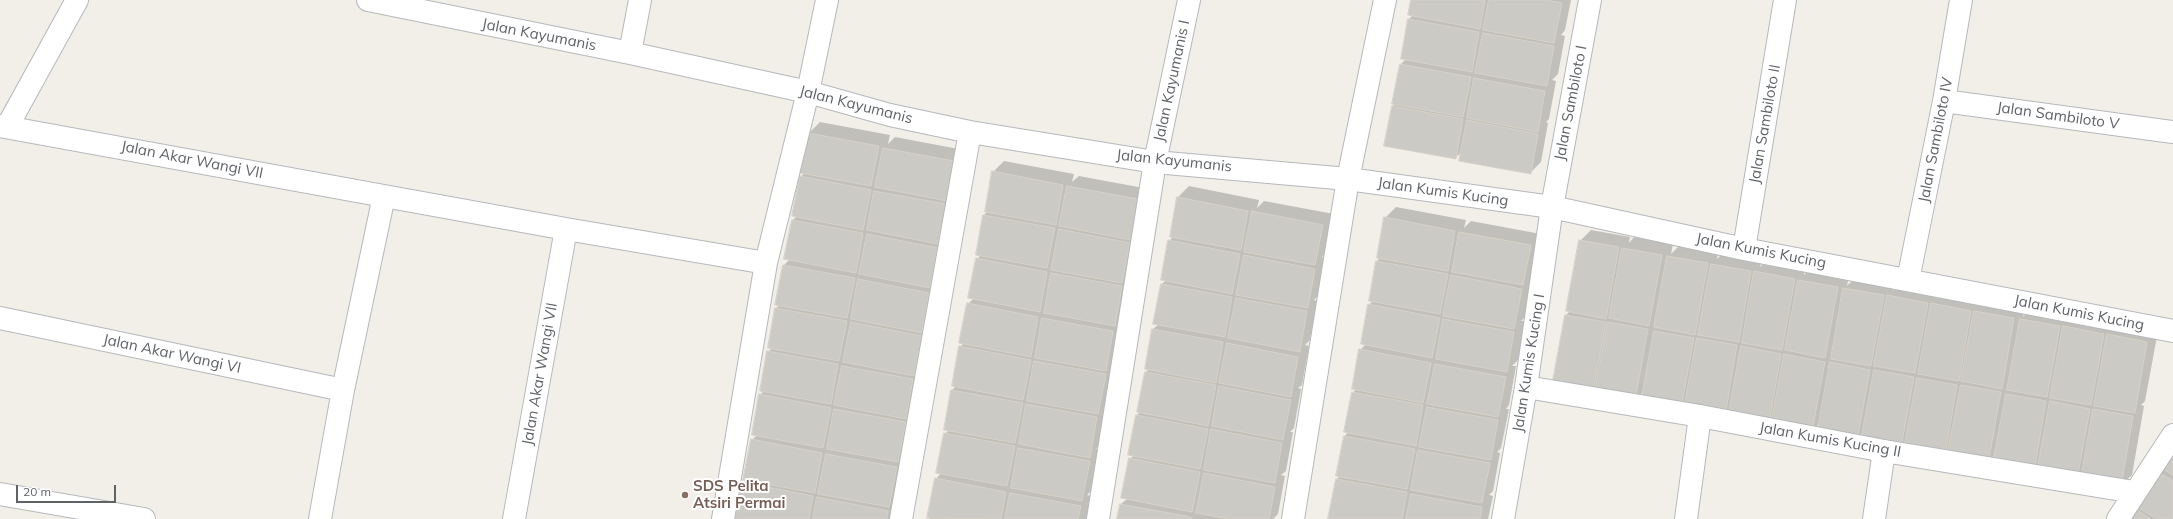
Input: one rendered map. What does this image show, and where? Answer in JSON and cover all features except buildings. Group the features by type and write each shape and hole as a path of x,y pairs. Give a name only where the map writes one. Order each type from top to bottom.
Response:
{"street":[{"path":"3,127 77,0"},
{"name":"Jalan Kayumanis","path":"368,0 630,53 808,92 890,115 970,132 1155,162 1348,179"},
{"path":"630,53 640,0"},
{"path":"723,519 766,263 808,92 827,0"},
{"name":"Jalan Kayumanis I","path":"1098,519 1155,162 1189,0"},
{"path":"1293,519 1348,179 1385,0"},
{"name":"Jalan Sambiloto I","path":"1552,207 1590,0"},
{"name":"Jalan Sambiloto II","path":"1744,248 1785,0"},
{"name":"Jalan Sambiloto IV","path":"1908,280 1944,101 1961,0"},
{"name":"Jalan Sambiloto V","path":"1944,101 2173,132"},
{"name":"Jalan Akar Wangi VII","path":"3,127 566,229 766,263"},
{"path":"901,519 970,132"},
{"name":"Jalan Kumis Kucing","path":"1348,179 1552,207 1744,248 2173,331"},
{"path":"320,519 343,390 384,196"},
{"name":"Jalan Kumis Kucing I","path":"1504,519 1526,387 1552,207"},
{"name":"Jalan Akar Wangi VII","path":"514,519 566,229"},
{"name":"Jalan Akar Wangi VI","path":"0,318 343,390"},
{"name":"Jalan Kumis Kucing II","path":"1526,387 1700,416 1884,451 2134,492"},
{"path":"1686,519 1700,416"},
{"path":"2118,519 2134,492 2173,435"},
{"path":"1874,519 1884,451"},
{"path":"0,494 144,519"}],"place":[{"name":"SDS Pelita Atsiri Permai","path":"685,495"}]}
